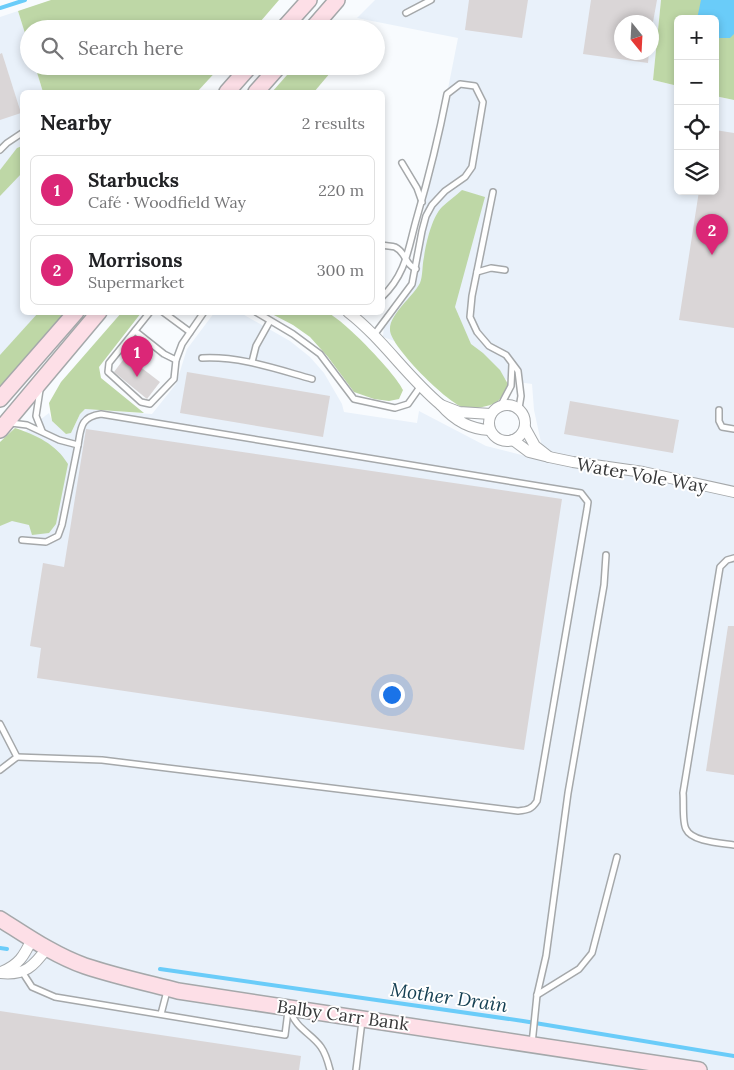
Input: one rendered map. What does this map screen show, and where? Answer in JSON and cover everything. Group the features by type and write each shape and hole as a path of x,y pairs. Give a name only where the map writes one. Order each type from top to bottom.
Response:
{"street":[{"path":"291,20 309,0"},
{"path":"320,20 337,0"},
{"path":"229,90 242,75"},
{"path":"258,90 271,75"},
{"path":"0,399 73,315"},
{"path":"1,428 96,315"},
{"path":"356,315 420,386 458,421 471,427 489,430 501,440 513,440 522,434 525,428 525,418 519,408 514,405 501,405 491,414 489,430"},
{"path":"441,405 459,412 491,414"},
{"path":"525,428 535,446 550,457"},
{"name":"Water Vole Way","path":"513,440 529,452 550,457 643,472 734,492"},
{"name":"Balby Carr Bank","path":"0,919 47,948 83,965 168,988 698,1070"},
{"path":"19,968 32,939"},
{"path":"0,973 8,974 19,968 36,964 47,948"}],"lane":[{"path":"406,13 431,0"},
{"path":"374,335 412,284 422,231 426,216 432,205 445,190 464,177 472,167 483,102 475,86 460,84 447,94 434,161 406,261 390,290 385,294"},
{"path":"0,150 20,134"},
{"path":"402,163 417,188 422,202"},
{"path":"493,192 472,296 470,317 477,332 489,346 506,355 518,371 521,385 519,408"},
{"path":"385,246 396,248 409,266 416,269"},
{"path":"477,272 491,268 505,270"},
{"path":"148,315 110,363 108,372 141,402 150,404 174,378 176,360 182,344 202,315"},
{"path":"167,315 190,332"},
{"path":"261,315 293,334 320,354 354,400 395,408 408,404 420,386"},
{"path":"252,362 256,346 270,320"},
{"path":"135,331 164,354 176,360"},
{"path":"202,358 223,357 252,362 312,379"},
{"path":"501,405 511,386 512,364"},
{"path":"42,431 36,416 38,396 44,377"},
{"path":"719,410 719,421 722,427 734,429"},
{"path":"0,770 17,757 102,760 518,811 528,810 537,801 588,502 581,493 101,414 92,416 82,425 62,525 58,536 46,542 22,540"},
{"path":"1,428 12,422 27,425 59,440 78,446"},
{"path":"532,1044 536,995 546,956 568,793 604,585 606,555"},
{"path":"734,558 727,560 720,567 684,793 685,828 689,834 695,838 734,845"},
{"path":"0,724 17,757"},
{"path":"536,995 579,969 592,953 617,857"},
{"path":"19,968 32,987 55,997 285,1035 289,1007"},
{"path":"161,1014 168,988"},
{"path":"289,1007 293,1020 323,1050 328,1059 330,1070"},
{"path":"356,1070 362,1018"}],"shaded area":[{"path":"375,0 661,0 659,20 659,15 614,15 614,60 655,60 653,80 674,85 674,195 719,195 719,97 734,100 734,1070 0,1070 0,450 49,413 52,421 66,434 71,433 80,414 85,409 152,414 176,384 187,349 212,315 244,315 290,341 310,357 324,373 342,404 344,412 417,423 419,411 486,446 545,461 534,410 532,384 511,381 383,337 385,315 409,286 458,38 385,24 385,20 357,18"},
{"path":"18,11 21,20 20,75 38,75 42,90 20,90 20,315 69,315 0,391 0,17"}],"green space":[{"path":"51,0 279,0 262,20 21,20 18,11"},
{"path":"661,0 734,0 734,100 719,97 719,15 674,15 674,85 653,80 655,60 659,60"},
{"path":"38,75 213,75 199,90 42,90"},
{"path":"287,75 328,75 316,90 274,90"},
{"path":"20,147 20,175 0,196 0,170"},
{"path":"462,190 485,197 455,307 471,344 500,370 509,386 495,403 472,408 465,408 457,404 434,386 399,349 390,330 393,318 420,283 426,245 438,211"},
{"path":"36,315 63,315 0,390 0,355"},
{"path":"119,315 139,315 99,367 101,378 144,413 85,409 80,414 71,433 66,434 52,421 49,403 61,382"},
{"path":"274,315 331,315 336,318 357,336 391,372 403,390 399,399 389,401 374,399 354,392 328,357 310,337"},
{"path":"15,428 45,441 58,451 68,464 56,524 49,533 32,535 29,525 12,521 0,526 0,442"}],"water":[{"path":"701,0 734,0 734,34 730,38 719,38 719,15 698,15"}],"building":[{"path":"469,0 528,0 522,38 465,30"},
{"path":"591,0 657,0 654,15 614,15 614,58 583,54"},
{"path":"2,53 20,113 0,120 0,54"},
{"path":"626,60 648,60 648,63"},
{"path":"719,131 734,133 734,328 679,320 698,195 719,195"},
{"path":"126,356 160,382 147,399 114,372"},
{"path":"187,372 330,396 323,437 180,413"},
{"path":"570,401 679,420 673,453 564,434"},
{"path":"86,429 562,499 524,750 37,678 41,648 30,646 43,563 64,567"},
{"path":"728,626 734,626 734,775 706,771"},
{"path":"0,1011 301,1056 299,1070 0,1070"}],"waterway":[{"path":"0,8 25,0"},
{"name":"Mother Drain","path":"0,948 7,949"},
{"name":"Mother Drain","path":"160,969 523,1021 734,1056"}],"place":[{"name":"Morrisons","path":"712,255"},
{"name":"Starbucks","path":"137,377"}]}
